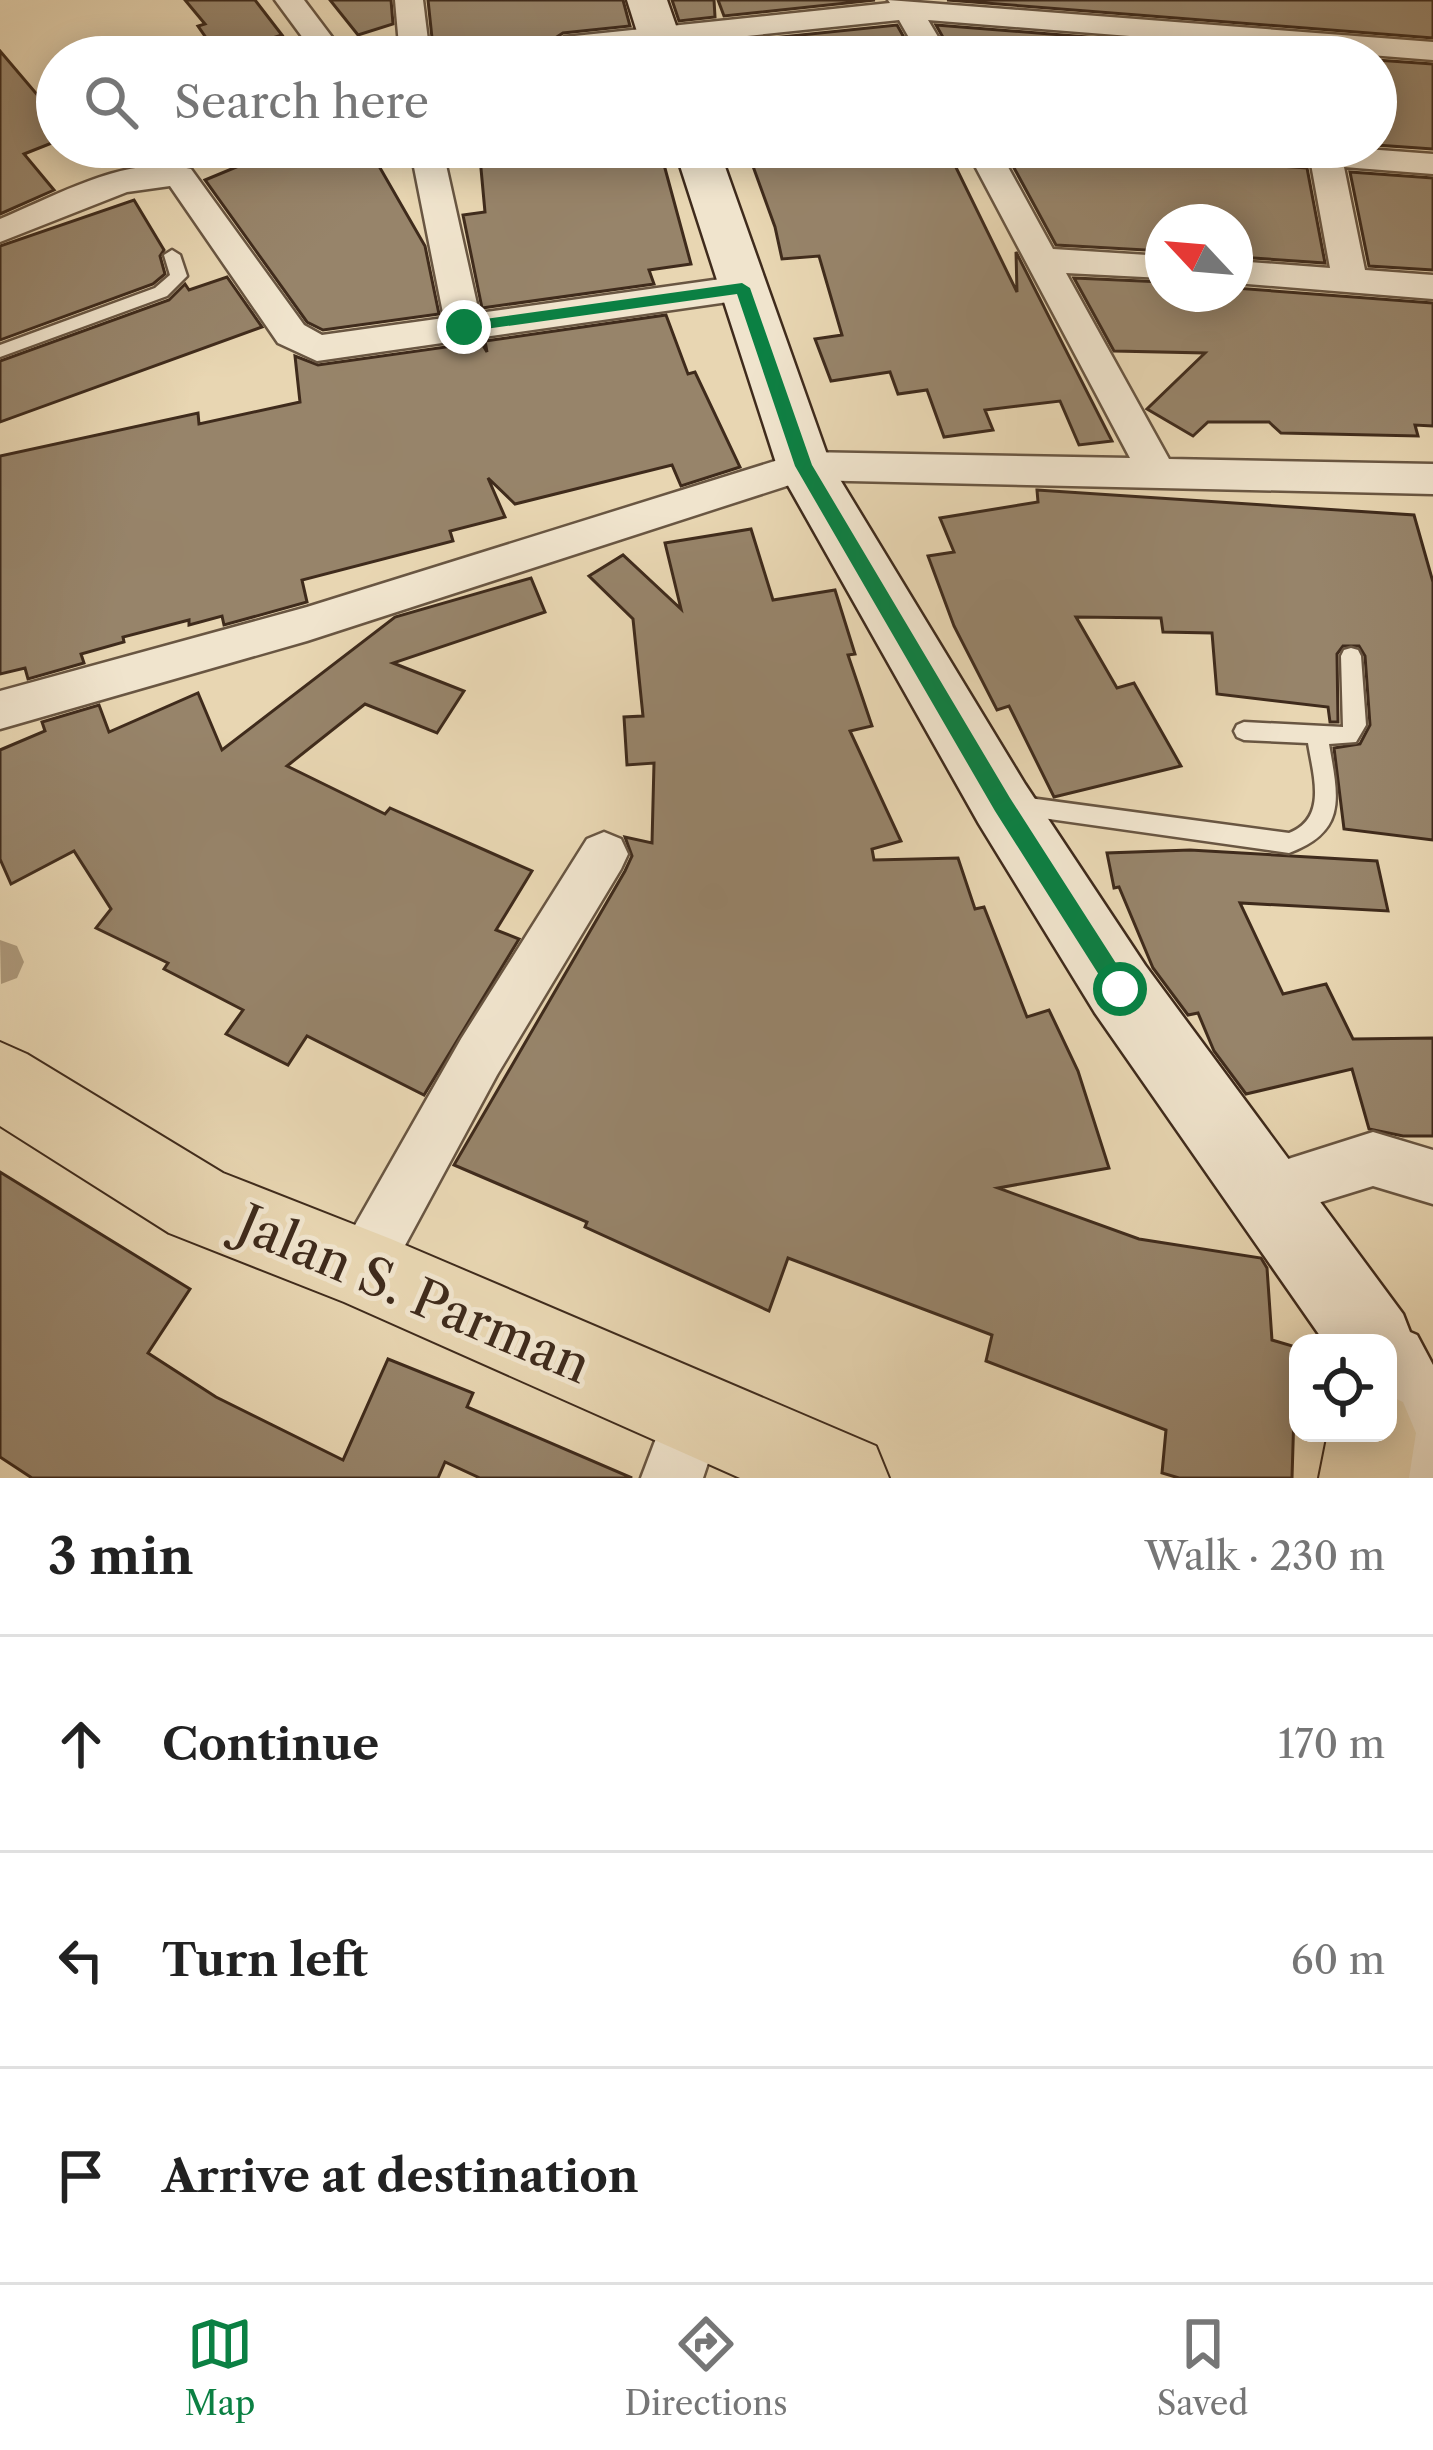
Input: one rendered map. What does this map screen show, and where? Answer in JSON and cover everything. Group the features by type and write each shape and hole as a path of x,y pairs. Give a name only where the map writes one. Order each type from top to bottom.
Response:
{"main road":[{"path":"703,168 804,466 1003,804 1120,989 1369,1334"},
{"name":"Jalan S. Parman","path":"0,1081 198,1204 362,1268 684,1445 844,1478"},
{"path":"1397,1382 1433,1454"},
{"path":"1364,1478 1370,1442"}],"street":[{"path":"289,0 316,36"},
{"path":"409,0 413,36"},
{"path":"905,5 922,36"},
{"path":"623,36 905,5 1261,36"},
{"path":"1397,48 1433,51"},
{"path":"1397,162 1433,164"},
{"path":"422,168 464,327"},
{"path":"992,168 1158,473"},
{"path":"1328,168 1349,279"},
{"path":"0,231 130,183 175,174 196,194 300,343 337,347 742,288"},
{"path":"1042,260 1145,266"},
{"path":"1253,273 1433,287"},
{"path":"0,710 307,624 804,466 1433,479"},
{"path":"362,1268 479,1058 604,854"},
{"path":"1266,1191 1373,1159 1433,1177"}],"lane":[{"path":"0,351 161,292 179,276 172,255"},
{"path":"1244,731 1346,736 1354,730 1351,656"},
{"path":"1003,804 1289,843 1315,835 1323,822 1326,808 1317,735"}],"building":[{"path":"185,0 255,0 282,35 205,36 198,26 205,24"},
{"path":"330,0 391,0 393,24 358,35"},
{"path":"428,0 623,0 630,26 558,36 432,36"},
{"path":"672,0 714,0 715,17 679,21"},
{"path":"718,0 875,0 724,16"},
{"path":"947,0 1433,0 1433,38"},
{"path":"897,25 903,36 792,36"},
{"path":"936,25 1074,36 942,36"},
{"path":"0,51 36,93 36,149 24,154 54,190 0,214"},
{"path":"1397,61 1433,64 1433,149 1397,146"},
{"path":"234,168 380,168 425,246 439,314 323,330 307,322 205,180"},
{"path":"481,168 665,168 691,264 649,270 654,284 482,308 463,215 485,212"},
{"path":"754,168 956,168 1017,292 1016,252 1112,441 1079,445 1060,401 985,410 993,430 944,437 927,390 898,394 890,372 831,381 815,339 842,335 819,256 782,259"},
{"path":"1014,168 1307,168 1325,263 1253,258 1253,204 1145,204 1145,250 1056,245"},
{"path":"1350,172 1433,178 1433,270 1369,266"},
{"path":"134,200 164,250 160,256 165,274 153,284 0,340 0,246"},
{"path":"227,277 262,327 0,422 0,361 169,300 185,284 189,290"},
{"path":"1074,278 1145,281 1145,312 1253,312 1253,289 1433,303 1433,426 1415,425 1418,436 1281,433 1269,422 1208,422 1193,436 1147,409 1205,353 1114,351"},
{"path":"666,315 688,374 695,372 740,467 681,486 672,465 515,504 488,478 505,517 450,531 453,541 302,580 307,602 224,625 222,616 123,637 124,642 81,654 84,663 28,679 25,668 0,674 0,456 198,413 199,424 300,402 295,356 318,365 481,342 487,352 485,341"},
{"path":"1037,490 1414,515 1433,582 1433,840 1344,829 1334,748 1360,744 1370,725 1365,656 1359,646 1343,646 1337,654 1338,722 1330,722 1328,707 1217,694 1212,633 1163,632 1161,618 1076,617 1117,688 1134,683 1181,766 1054,797 1009,706 997,710 954,626 928,556 954,552 940,518 1038,502"},
{"path":"751,529 773,600 835,590 855,654 848,655 872,726 850,731 901,841 872,849 874,860 958,858 975,909 984,907 1027,1017 1049,1010 1078,1071 1109,1168 998,1188 1139,1239 1261,1258 1267,1268 1272,1340 1289,1345 1292,1478 1179,1478 1162,1473 1166,1430 986,1361 992,1335 788,1258 769,1311 585,1227 587,1222 454,1165 625,871 632,856 625,837 652,843 654,763 627,765 624,717 643,716 633,619 589,576 623,555 681,609 665,543"},
{"path":"531,578 545,612 393,663 464,691 437,733 365,704 287,766 385,814 390,808 532,871 496,930 519,939 424,1095 307,1036 288,1065 226,1034 243,1010 164,969 168,963 96,928 111,909 74,851 11,884 0,859 0,750 45,731 42,722 99,705 109,732 198,693 222,750 395,617"},
{"path":"1190,850 1377,861 1388,911 1240,903 1283,994 1326,984 1353,1039 1433,1038 1433,1136 1369,1129 1352,1069 1246,1094 1214,1051 1198,1013 1188,1015 1153,968 1119,887 1114,888 1107,853"},
{"path":"0,1172 190,1289 148,1353 216,1397 343,1460 388,1359 473,1393 467,1407 632,1478 480,1478 445,1462 438,1478 32,1478 0,1457"}],"route":[{"path":"464,327 742,288 804,466 1003,804 1120,989"}]}
